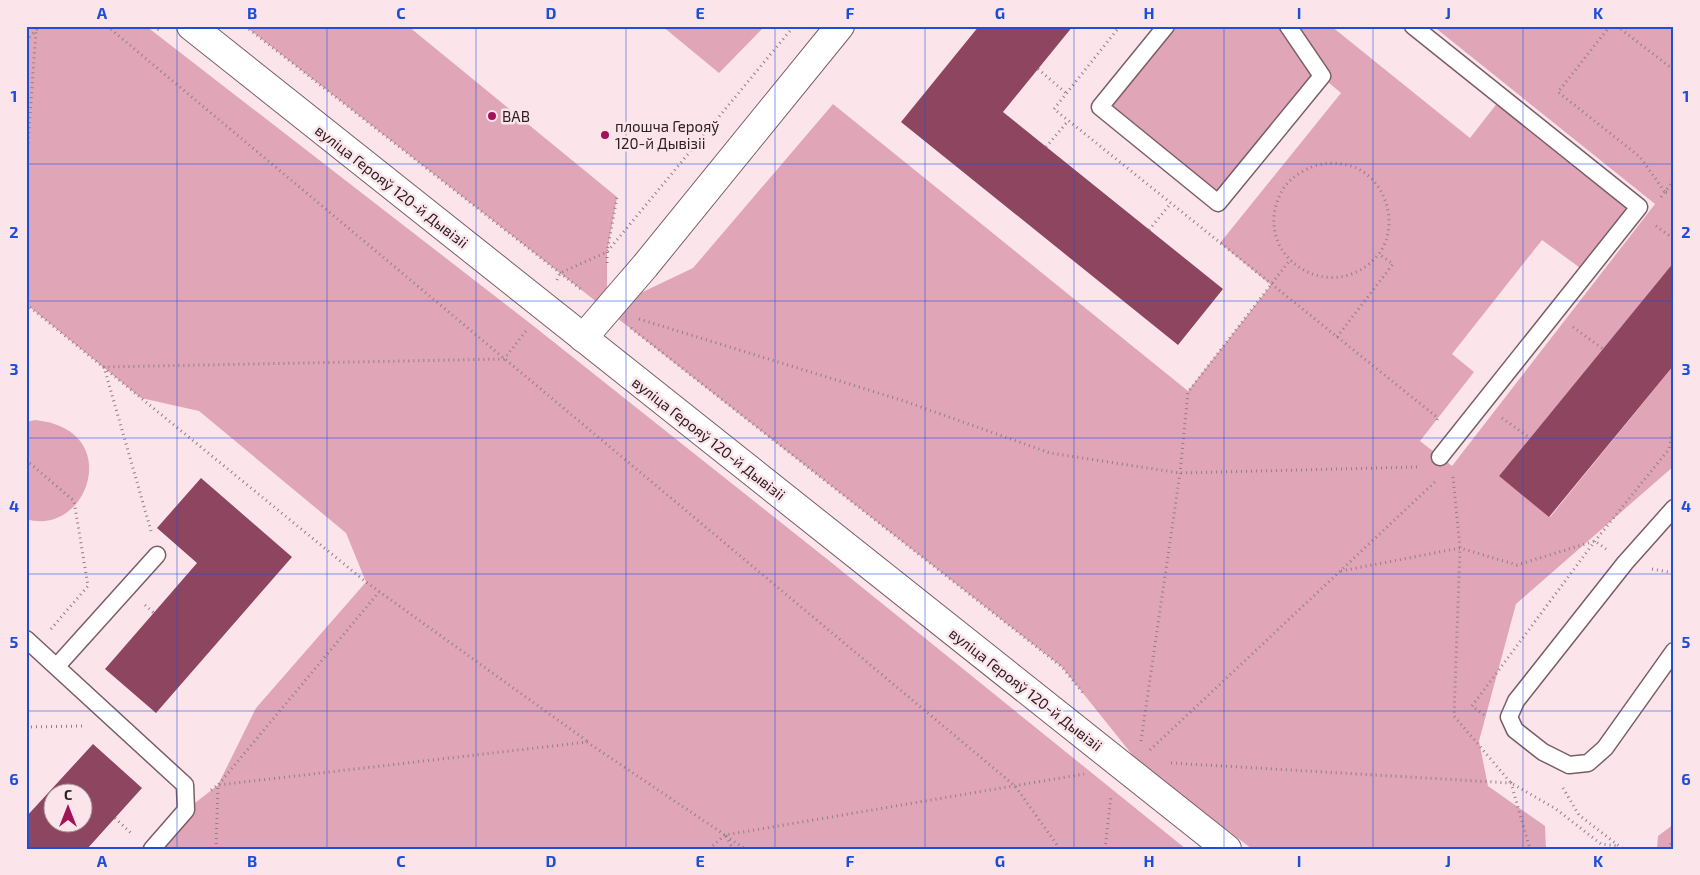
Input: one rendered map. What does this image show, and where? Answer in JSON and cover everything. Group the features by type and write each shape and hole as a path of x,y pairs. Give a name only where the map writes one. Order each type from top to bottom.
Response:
{"street":[{"name":"вуліца Герояў 120-й Дывізіі","path":"191,26 1227,849"},
{"path":"583,338 645,266 840,26"}],"lane":[{"path":"1166,26 1100,107 1218,203 1322,76 1288,26"},
{"path":"1413,26 1639,207 1440,457"},
{"path":"1674,508 1625,563 1516,701 1509,717 1515,730 1543,752 1569,765 1588,763 1604,748 1674,652"},
{"path":"57,666 157,554"},
{"path":"26,639 185,785 186,810 152,849"}],"path":[{"path":"107,26 1016,786 1060,849"},
{"path":"245,26 1062,667 1085,696"},
{"path":"560,273 607,252 794,26"},
{"path":"1120,26 1054,109 1438,418"},
{"path":"1610,26 1558,92 1640,157 1666,192"},
{"path":"1617,26 1674,70"},
{"path":"26,41 38,28"},
{"path":"26,172 38,28"},
{"path":"1038,70 1066,93"},
{"path":"1046,147 1068,120"},
{"path":"1329,162 1348,165 1365,173 1378,186 1387,202 1390,220 1387,238 1379,254 1366,267 1349,276 1329,278 1310,274 1290,260 1281,249 1274,230 1274,211 1281,192 1293,177 1310,167 1329,162"},
{"path":"1666,192 1674,180"},
{"path":"1666,192 1674,192"},
{"path":"607,309 607,252 617,198"},
{"path":"1149,230 1171,203"},
{"path":"1652,223 1674,240"},
{"path":"1337,337 1393,264 1379,254"},
{"path":"1140,742 1180,473 1188,392 1290,260"},
{"path":"26,304 379,592 587,742 745,849"},
{"path":"607,309 901,400 1050,453 1180,473 1423,467"},
{"path":"504,359 531,324"},
{"path":"1572,326 1603,349"},
{"path":"104,367 504,359"},
{"path":"104,367 157,554"},
{"path":"1501,418 1530,438"},
{"path":"1340,571 1460,548 1517,565 1595,540 1669,449 1674,426"},
{"path":"26,460 74,501 88,586 45,636"},
{"path":"1453,475 1460,548 1454,716 1511,783 1556,809 1601,844 1619,846"},
{"path":"1145,755 1438,479"},
{"path":"1595,540 1625,563"},
{"path":"216,849 218,785 379,592"},
{"path":"26,727 83,727 98,704"},
{"path":"218,785 587,742"},
{"path":"1167,763 1511,783"},
{"path":"709,849 726,835 1092,773"},
{"path":"1511,783 1530,849"},
{"path":"1105,849 1112,789"},
{"path":"115,818 138,839"},
{"path":"726,835 733,849"},
{"path":"1603,835 1623,849"},
{"path":"1668,849 1674,838"}],"shaded area":[{"path":"26,26 146,26 531,324 832,563 1186,849 152,849 186,810 218,785 256,708 366,582 346,533 199,411 141,398 26,304"},
{"path":"245,26 408,26 617,197 607,252 607,309 693,268 833,104 1188,391 1271,285 1220,243 1341,93 1322,77 1218,203 1100,107 1166,26 1331,26 1470,138 1502,97 1639,207 1587,273 1542,240 1452,354 1474,372 1420,441 1452,466 1655,204 1433,26 1674,26 1674,262 1499,476 1550,517 1674,365 1674,466 1516,604 1479,741 1488,786 1545,826 1546,849 1252,849 1138,762 1062,667"},
{"path":"662,26 765,26 719,73"},
{"path":"35,420 63,428 81,442 88,460 88,480 80,498 66,513 48,521 26,519 26,422"},
{"path":"1674,824 1674,849 1657,849 1658,836"}],"building":[{"path":"979,26 1073,26 1003,112 1223,289 1178,345 901,122"},
{"path":"1674,262 1674,365 1549,517 1499,476"},
{"path":"201,478 292,557 156,713 105,669 197,563 157,528"},
{"path":"93,744 142,788 87,849 26,849 26,817 42,800 42,832 92,832 92,782 58,782"}],"place":[{"name":"ВАВ","path":"492,116"},
{"name":"плошча Герояў 120-й Дывізіі","path":"605,135"}]}
